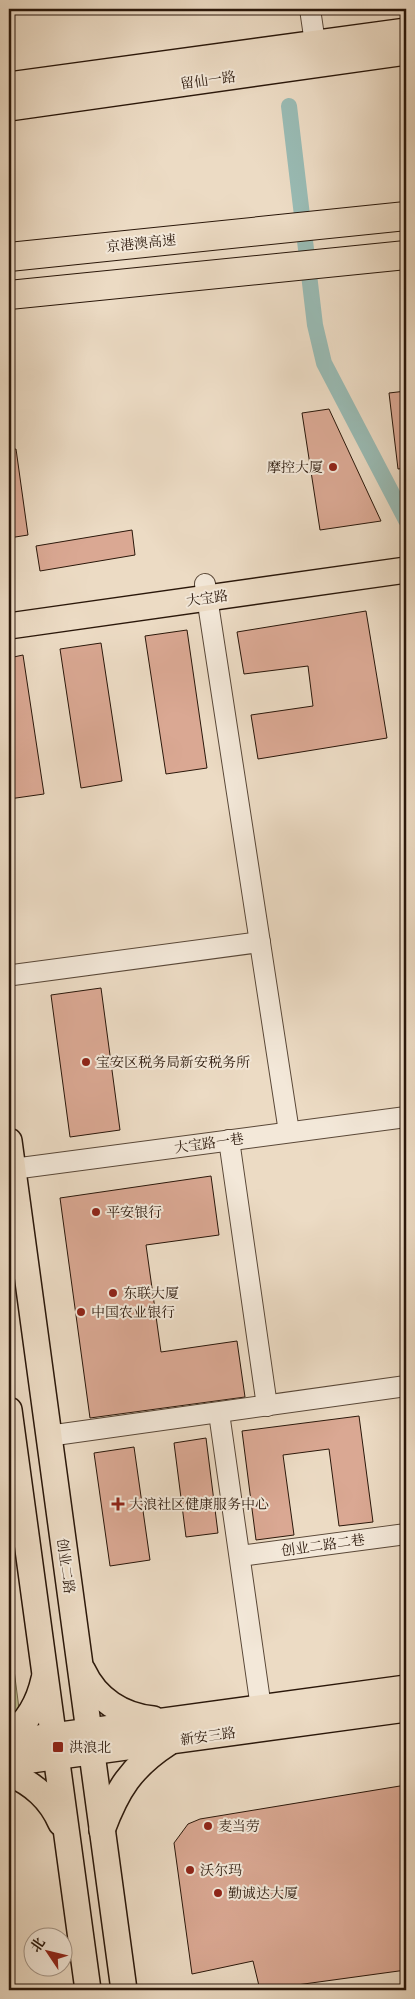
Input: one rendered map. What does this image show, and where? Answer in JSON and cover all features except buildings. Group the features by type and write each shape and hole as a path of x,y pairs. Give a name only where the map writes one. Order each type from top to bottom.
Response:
{"highway":[{"name":"京港澳高速","path":"9,257 406,216"},
{"path":"9,294 406,255"}],"main road":[{"name":"留仙一路","path":"9,85 406,31"},
{"name":"留仙一路","path":"9,108 406,52"},
{"name":"大宝路","path":"9,626 406,556"},
{"name":"大宝路","path":"9,611 406,570"},
{"name":"创业二路","path":"9,1141 124,1990"},
{"path":"9,1410 14,1483 45,1674 88,1990"},
{"path":"79,1664 97,1693 111,1705 169,1731 127,1777 112,1802 102,1831"},
{"path":"9,1736 24,1722 34,1708 41,1692 45,1674"},
{"name":"新安三路","path":"169,1731 261,1708 406,1688"},
{"name":"新安三路","path":"9,1763 55,1747 169,1731 406,1709"},
{"name":"新安三路","path":"9,1742 55,1747"},
{"path":"9,1773 37,1789 50,1802 67,1837"}],"street":[{"path":"310,9 315,43"},
{"path":"206,591 289,1132"},
{"path":"13,975 260,942"},
{"name":"大宝路一巷","path":"13,1170 406,1117"},
{"path":"229,1140 268,1406"},
{"path":"48,1436 406,1386"},
{"path":"219,1412 261,1708"},
{"name":"创业二路二巷","path":"240,1556 406,1534"}],"shaded area":[{"path":"9,1631 21,1724 9,1725"}],"waterway":[{"path":"289,106 315,325 324,363 406,520"}],"place":[{"name":"摩控大厦","path":"333,467"},
{"name":"宝安区税务局新安税务所","path":"86,1062"},
{"name":"平安银行","path":"96,1212"},
{"name":"东联大厦","path":"113,1293"},
{"name":"中国农业银行","path":"81,1312"},
{"name":"大浪社区健康服务中心","path":"118,1504"},
{"name":"洪浪北","path":"58,1747"},
{"name":"麦当劳","path":"208,1826"},
{"name":"沃尔玛","path":"190,1870"},
{"name":"勤诚达大厦","path":"218,1893"}]}
